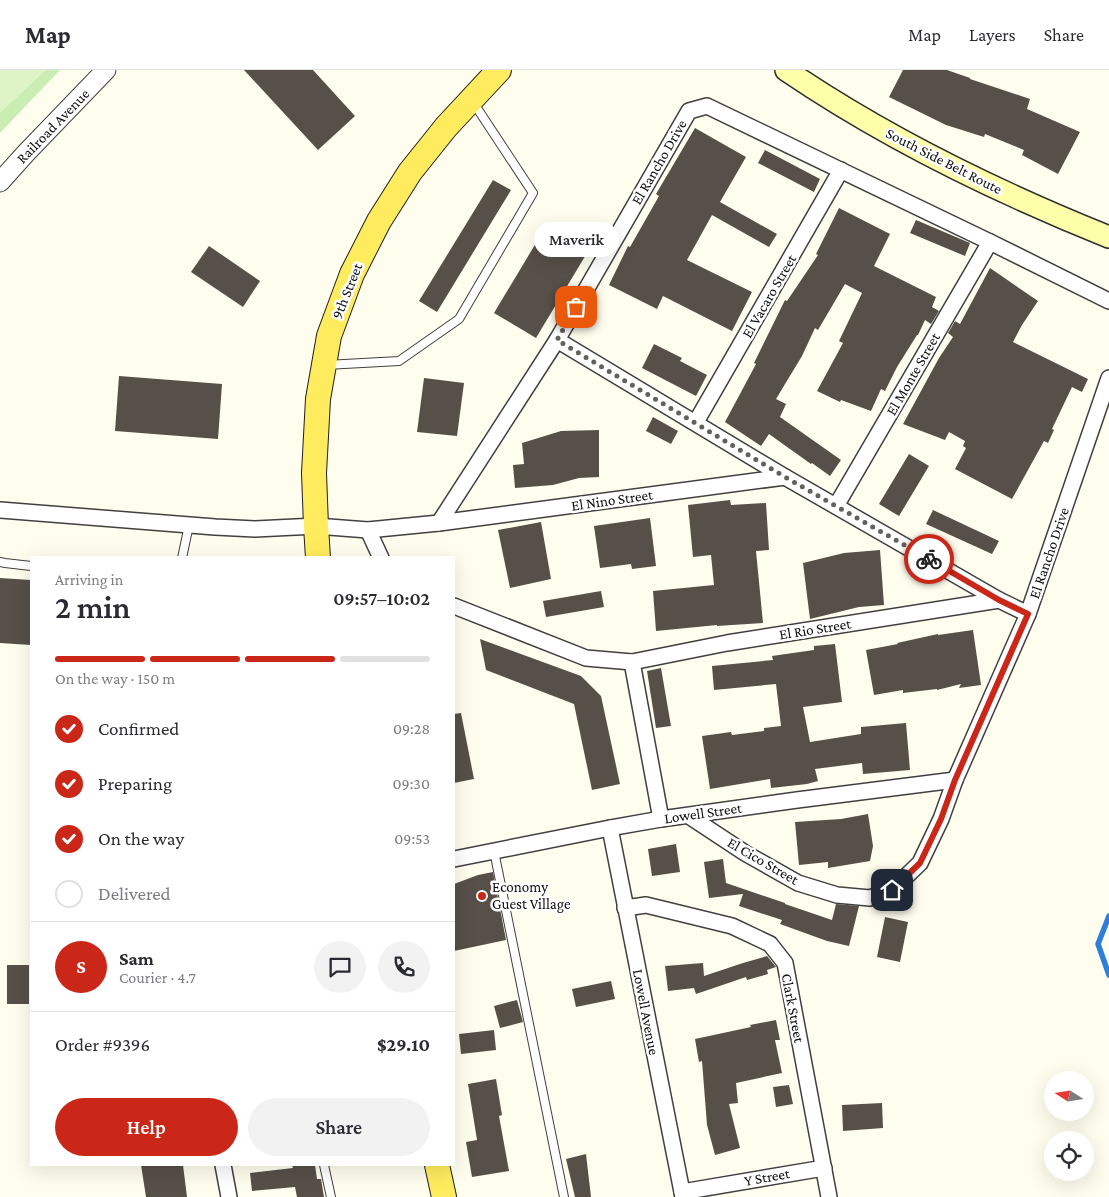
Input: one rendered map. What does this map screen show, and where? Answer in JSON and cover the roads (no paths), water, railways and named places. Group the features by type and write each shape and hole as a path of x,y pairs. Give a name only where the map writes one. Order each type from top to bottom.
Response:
{"main road":[{"name":"9th Street","path":"318,556 314,473 318,399 330,336 352,274 379,221 410,172 446,127 499,70"},
{"name":"South Side Belt Route","path":"786,70 817,92 884,132 978,179 1109,238"},
{"path":"437,1166 444,1197"}],"street":[{"name":"Railroad Avenue","path":"0,182 106,70"},
{"name":"El Rancho Drive","path":"439,523 557,340 689,111 707,106 1109,301"},
{"name":"El Vacaro Street","path":"696,422 841,170"},
{"name":"El Monte Street","path":"836,506 990,242"},
{"path":"557,340 785,477 999,600 1028,614"},
{"name":"El Rancho Drive","path":"955,780 1028,614 1109,378"},
{"name":"El Nino Street","path":"439,523 785,477"},
{"path":"0,510 254,529 316,526 368,530 439,523"},
{"path":"368,530 380,556"},
{"name":"El Rio Street","path":"455,606 586,658 632,662 727,643 999,600"},
{"path":"632,662 661,819"},
{"name":"Lowell Street","path":"455,859 661,819 955,780"},
{"name":"El Cico Street","path":"689,816 745,854 798,883 837,894 870,898 892,890 920,863 941,819 955,780"},
{"name":"Lowell Avenue","path":"610,828 682,1195"},
{"name":"Clark Street","path":"625,908 646,905 732,926 770,944 785,963 829,1197"},
{"path":"223,1166 229,1197"},
{"name":"Y Street","path":"682,1195 824,1168"}],"lane":[{"path":"324,365 399,361 458,319 533,193 471,100"},
{"path":"182,556 189,525"},
{"path":"0,562 30,566"},
{"path":"494,851 564,1197"},
{"path":"324,1166 331,1197"}],"waterway":[{"path":"1109,916 1098,944 1109,975"}],"place":[{"name":"Maverik","path":"576,307"},
{"name":"Economy Guest Village","path":"482,896"}]}
